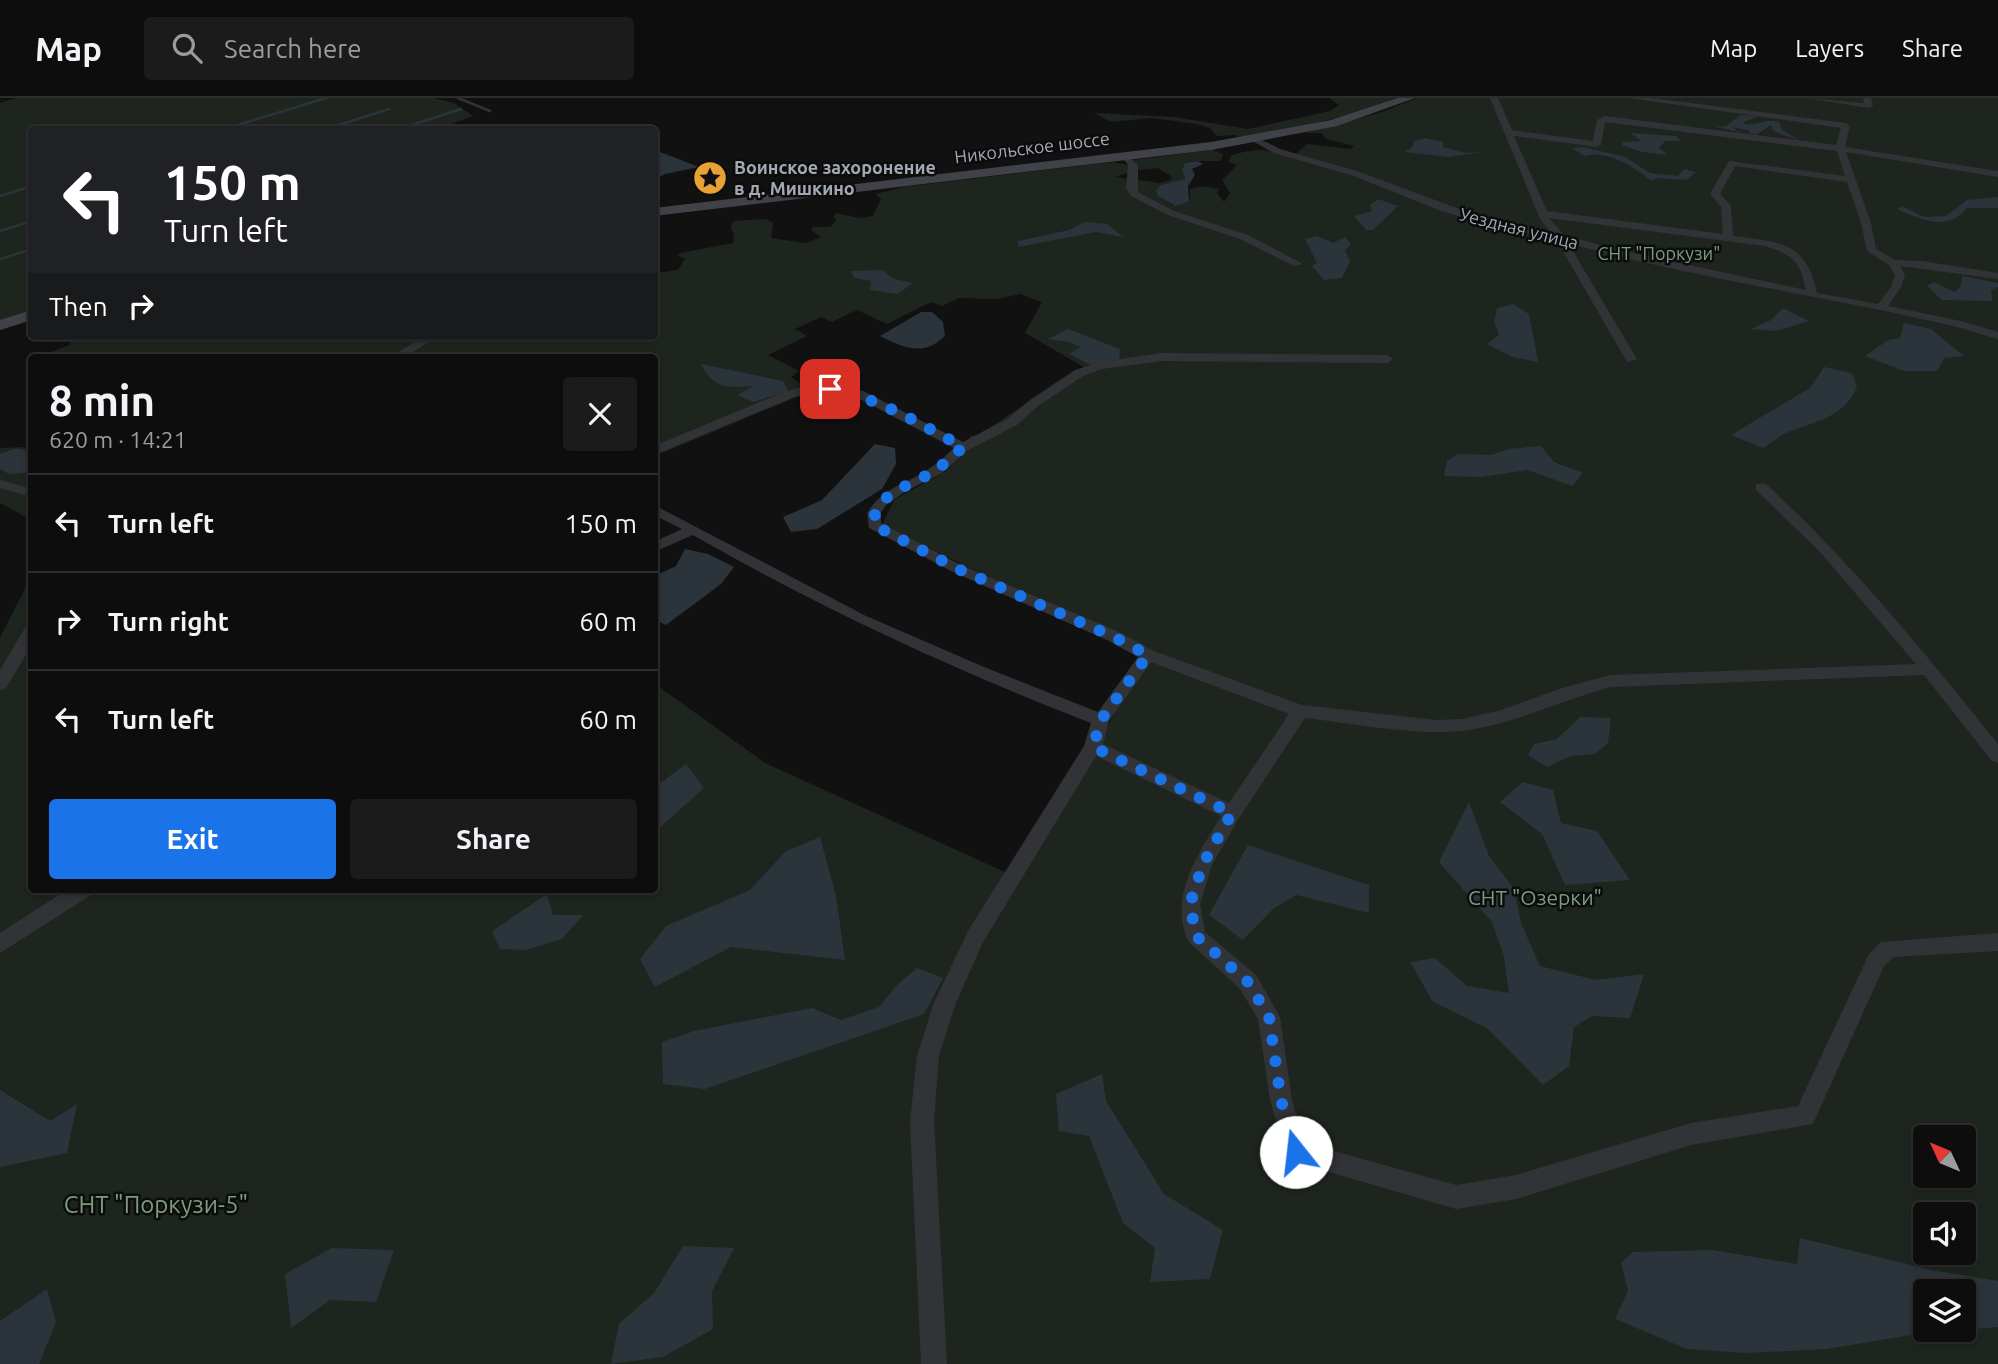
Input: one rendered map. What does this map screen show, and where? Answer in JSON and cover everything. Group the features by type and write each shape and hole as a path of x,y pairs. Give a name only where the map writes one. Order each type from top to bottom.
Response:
{"main road":[{"name":"Никольское шоссе","path":"658,212 1126,157 1253,139 1333,123 1409,98"},
{"path":"0,325 28,316"}],"street":[{"path":"1494,98 1544,214 1631,359"},
{"path":"1633,98 1846,126 1840,148 1866,223 1872,251 1893,263 1922,264 1998,276"},
{"path":"1810,98 1869,106 1867,98"},
{"path":"1507,132 1597,144 1601,120 1605,119 1840,148 1998,174"},
{"name":"Уездная улица","path":"1253,139 1277,150 1354,173 1462,215 1812,295 1961,324 1998,335"},
{"path":"1126,157 1133,165 1130,188 1134,194 1171,212 1244,237 1298,264"},
{"path":"1728,238 1726,206 1715,194 1716,186 1728,175 1732,163 1849,179"},
{"path":"1544,214 1766,243 1798,256 1807,266 1812,295"},
{"path":"1881,308 1896,287 1900,275 1893,263"},
{"path":"402,354 425,340"},
{"path":"1387,359 1162,358 1100,366 1079,373 1001,429 963,447 937,470 901,488 881,502 874,513 874,525 956,568 1112,636 1148,655 1300,711 1436,726 1462,725 1504,715 1568,692 1611,681 1929,669"},
{"path":"658,449 788,395 813,388 859,394 963,447"},
{"path":"0,484 28,492"},
{"path":"1760,487 1823,543 1998,756"},
{"path":"658,511 779,579 902,639 983,675 1101,720"},
{"path":"658,546 692,530"},
{"path":"0,684 28,637"},
{"path":"934,1364 922,1121 928,1056 944,1005 975,937 1093,747 1101,720 1148,655"},
{"path":"1300,711 1232,813 1203,864 1190,904 1196,936 1248,982 1269,1017 1281,1100 1296,1152 1456,1197 1516,1188 1690,1134 1805,1116 1876,960 1888,948 1998,942"},
{"path":"1093,747 1232,813"},
{"path":"0,944 78,893"}],"green space":[{"path":"16,98 433,98 454,103 473,116 446,126 28,126 28,312 0,321 0,103"},
{"path":"1330,98 1399,98 1320,122 1239,137 1217,136 1210,128 1197,124 1151,118 1111,122 1094,113 1174,117 1248,129 1330,111 1339,105"},
{"name":"СНТ \"Озерки\"","path":"1417,98 1998,98 1998,1364 0,1364 0,637 24,591 28,577 28,893 658,893 658,686 765,763 1020,879 1148,655 882,525 894,500 946,471 968,449 970,436 978,435 1084,367 1025,333 1042,302 1020,294 998,299 959,298 942,306 931,302 887,324 857,310 832,322 821,317 795,329 807,336 768,355 799,371 791,377 811,391 658,455 658,354 51,352 69,345 73,340 658,340 658,273 678,270 685,258 677,256 680,253 733,243 733,221 766,219 773,223 771,238 806,243 821,237 812,231 812,227 830,227 836,221 836,213 859,218 873,216 881,199 875,194 904,187 1113,162 1128,165 1128,173 1115,177 1160,183 1172,179 1171,176 1158,168 1139,170 1134,160 1213,150 1223,154 1221,161 1185,163 1182,169 1185,180 1161,185 1162,196 1173,205 1190,199 1190,189 1203,186 1219,189 1217,193 1224,202 1230,193 1222,180 1237,165 1228,162 1232,155 1262,150 1292,157 1307,144 1351,149 1354,146 1326,139 1321,133 1304,133 1379,113"},
{"path":"0,448 28,448 28,518 0,503"}],"shaded area":[{"path":"1741,115 1758,116 1742,123 1746,124 1779,122 1782,130 1800,141 1773,131 1771,125 1756,135 1749,130 1732,127 1739,132 1716,127 1726,126"},
{"path":"1630,133 1676,136 1681,141 1665,141 1659,148 1668,155 1642,152 1622,145 1623,142 1642,141"},
{"path":"1425,138 1443,142 1443,147 1466,153 1483,152 1448,157 1405,152 1413,147 1414,141"},
{"path":"1583,147 1625,157 1650,173 1678,176 1684,169 1696,172 1686,180 1657,178 1652,181 1611,157 1593,154 1584,156 1572,148"},
{"path":"658,152 699,167 665,174 658,178"},
{"path":"1198,161 1203,164 1192,169 1195,175 1188,186 1189,201 1176,206 1158,196 1156,190 1161,185 1185,179 1182,169 1185,163"},
{"path":"1998,197 1998,208 1967,208 1960,215 1943,222 1925,220 1897,209 1902,206 1924,217 1946,216 1967,200"},
{"path":"1378,199 1398,206 1373,230 1366,230 1354,216 1372,211 1370,205"},
{"path":"1085,222 1107,224 1123,237 1096,232 1018,247 1018,241 1069,230"},
{"path":"1317,236 1333,243 1345,237 1351,244 1345,250 1350,261 1342,278 1324,280 1312,266 1317,263 1305,239"},
{"path":"882,270 894,279 913,283 898,294 870,290 871,281 855,278 850,271"},
{"path":"1962,276 1998,283 1998,287 1991,290 1992,301 1942,300 1927,286 1934,282 1955,292 1961,286"},
{"path":"1513,304 1529,314 1538,362 1513,357 1487,344 1499,335 1494,322 1497,308"},
{"path":"1783,308 1809,321 1776,331 1751,329 1771,320"},
{"path":"921,312 932,312 943,322 945,336 937,343 929,347 913,348 880,336"},
{"path":"1904,323 1931,329 1964,356 1944,358 1937,371 1904,371 1865,356 1888,340 1900,338"},
{"path":"1068,329 1120,349 1119,361 1091,365 1069,354 1081,347 1069,342 1047,339"},
{"path":"701,364 783,381 788,391 753,402 737,395 753,386 722,385 711,378"},
{"path":"1824,367 1852,373 1857,387 1851,398 1836,412 1818,422 1786,433 1763,448 1731,435 1810,388"},
{"path":"875,444 895,448 896,464 882,489 817,529 791,532 783,517 822,500"},
{"path":"1541,446 1554,462 1583,473 1572,486 1528,470 1480,477 1444,476 1447,461 1458,454 1491,455 1509,449"},
{"path":"13,449 28,452 28,472 9,474 0,469 0,454"},
{"path":"685,549 708,554 734,567 721,584 666,625 658,621 658,575 676,566"},
{"path":"1580,717 1611,718 1608,743 1595,754 1571,756 1547,767 1528,755 1534,744 1557,739"},
{"path":"686,764 704,788 658,829 658,784"},
{"path":"1523,782 1553,790 1561,823 1597,831 1630,880 1565,885 1542,834 1500,802"},
{"path":"1469,802 1489,856 1514,889 1521,923 1540,966 1596,980 1644,974 1630,1018 1592,1016 1574,1027 1569,1066 1543,1085 1487,1028 1433,1002 1410,962 1435,958 1467,986 1509,993 1504,956 1492,922 1439,862"},
{"path":"820,837 836,896 845,960 731,947 655,987 640,959 666,926 750,890 786,851"},
{"path":"1248,845 1369,885 1369,913 1296,895 1273,909 1243,940 1209,915"},
{"path":"547,894 553,915 583,915 562,939 525,950 500,949 492,931"},
{"path":"917,968 943,978 924,1014 705,1089 663,1084 662,1042 694,1031 812,1008 841,1020 879,1007 897,985"},
{"path":"1102,1074 1106,1101 1164,1194 1223,1230 1210,1279 1150,1282 1155,1248 1123,1223 1089,1136 1059,1131 1056,1094"},
{"path":"0,1090 50,1121 77,1104 67,1153 0,1167"},
{"path":"1800,1238 1931,1270 1998,1281 1998,1327 1976,1329 1976,1279 1913,1279 1913,1335 1827,1349 1746,1353 1687,1349 1615,1319 1628,1291 1621,1263 1633,1252 1712,1250 1797,1264"},
{"path":"683,1246 734,1248 712,1291 713,1329 663,1357 611,1364 619,1324 654,1293"},
{"path":"332,1248 394,1250 376,1302 330,1300 291,1328 285,1274"},
{"path":"47,1289 56,1322 39,1364 0,1364 0,1321"}],"waterway":[{"path":"234,126 326,98"},
{"path":"458,98 490,111"},
{"path":"336,126 389,109"},
{"path":"409,126 461,109"},
{"path":"0,196 28,187"},
{"path":"0,231 28,222"},
{"path":"0,259 28,250"}],"place":[{"name":"Воинское захоронение в д. Мишкино","path":"710,178"}],"route":[{"path":"830,389 859,394 963,447 937,470 901,488 881,502 874,513 874,525 956,568 1112,636 1148,655 1101,720 1093,747 1232,813 1203,864 1190,904 1196,936 1248,982 1269,1017 1281,1100 1296,1152"}],"park label":[{"name":"СНТ \"Поркузи\"","path":"1659,254"},
{"name":"СНТ \"Поркузи-5\"","path":"156,1205"}]}
